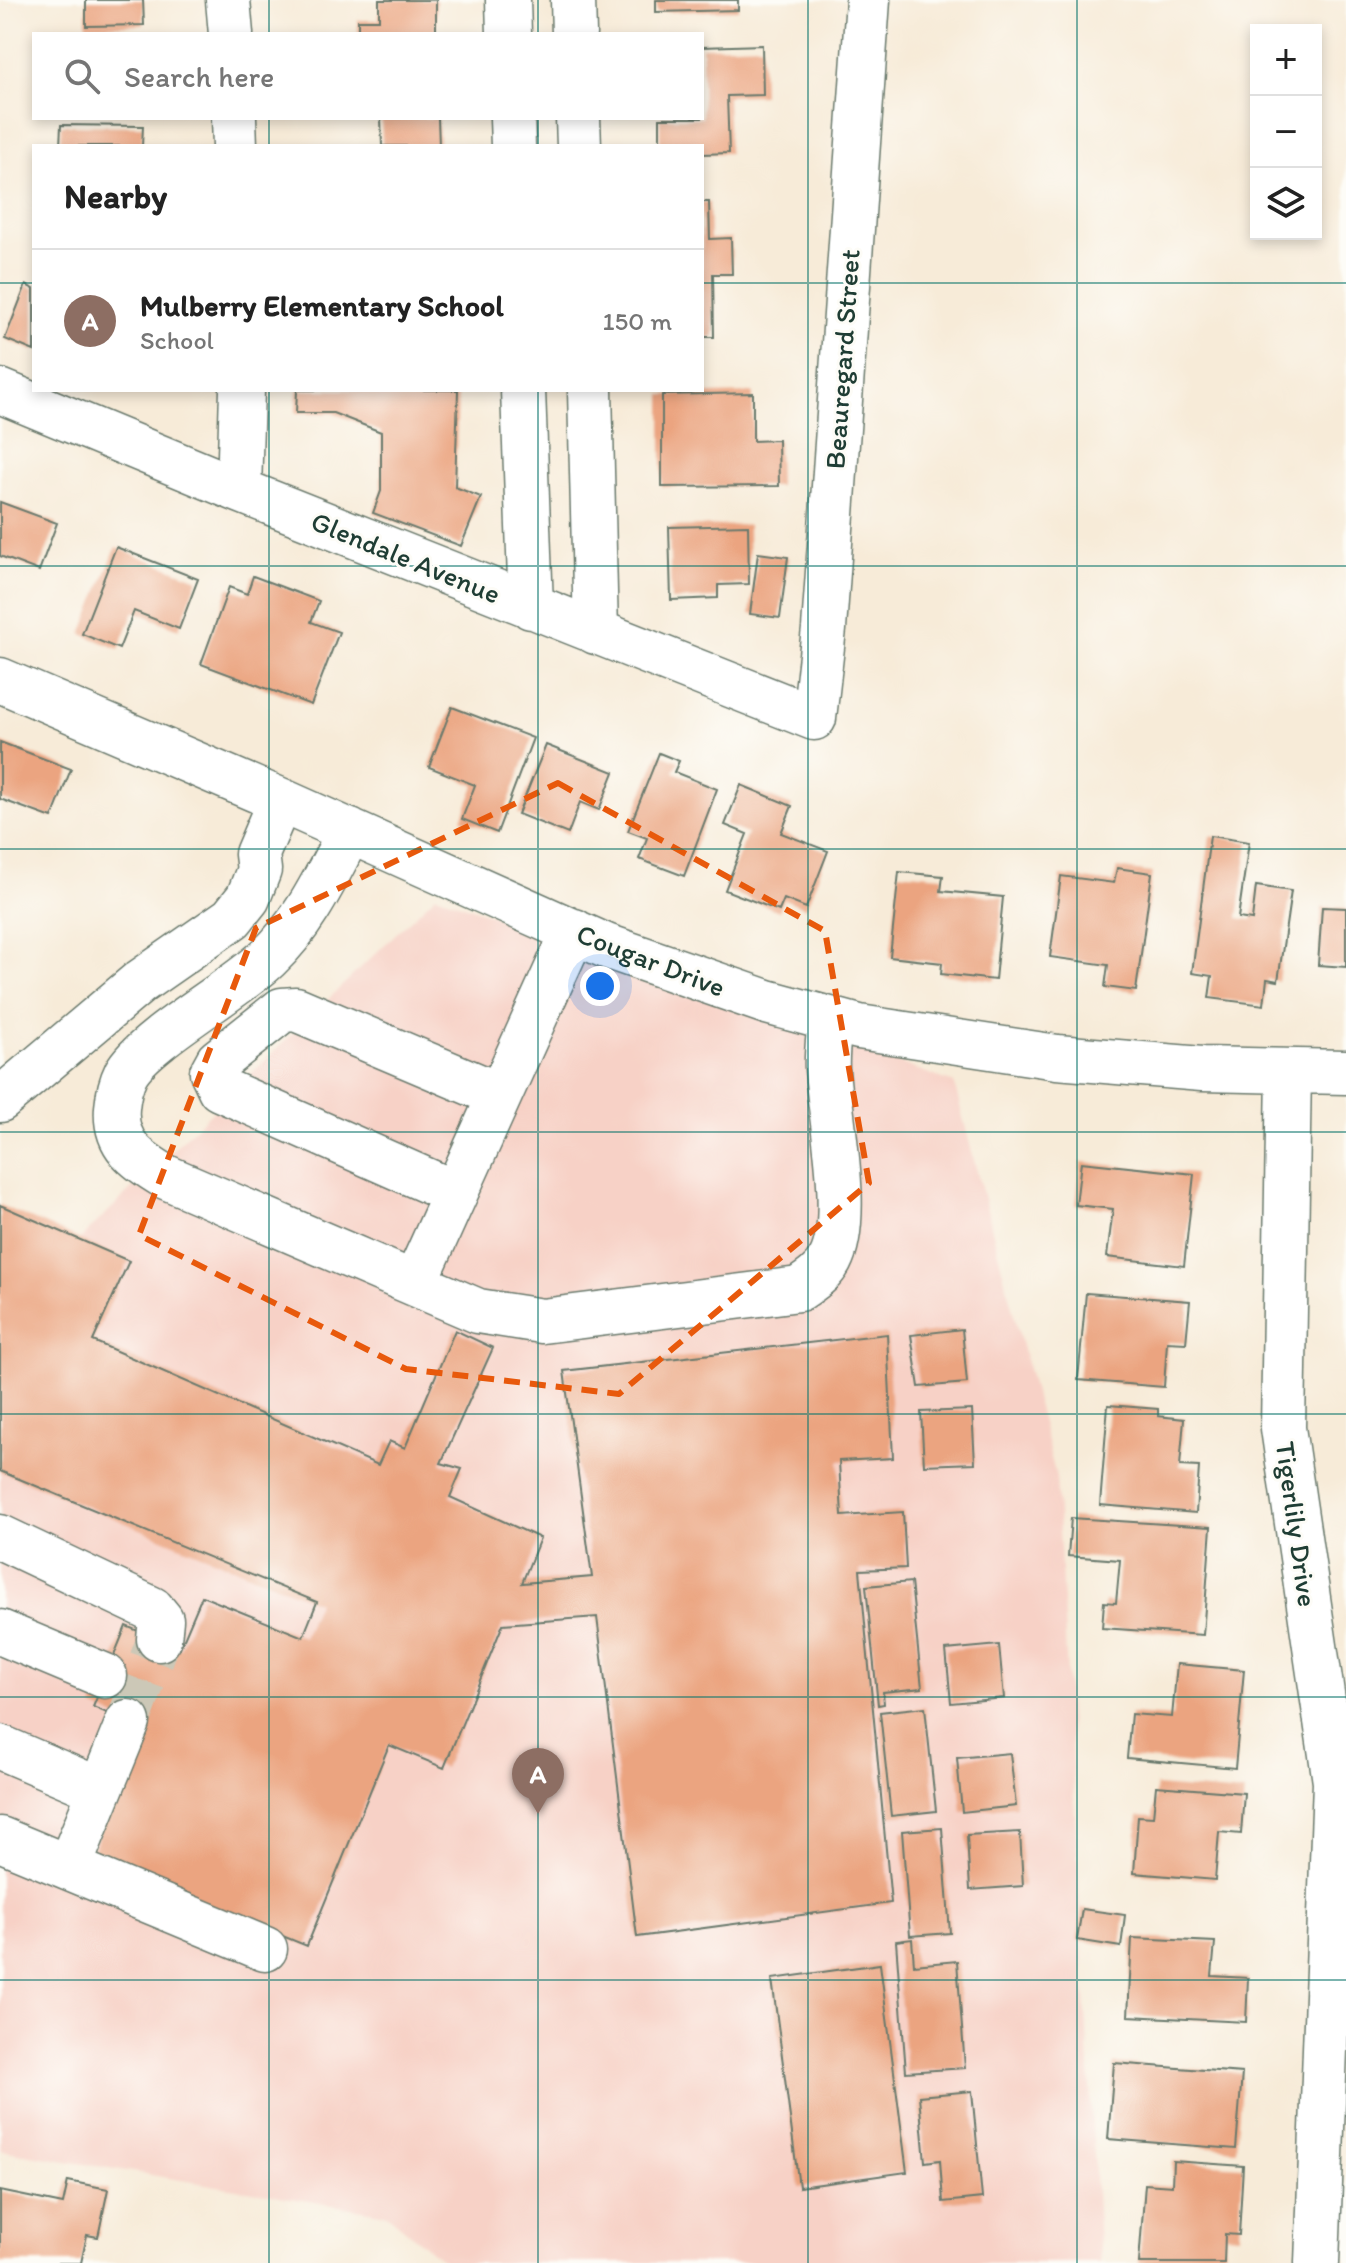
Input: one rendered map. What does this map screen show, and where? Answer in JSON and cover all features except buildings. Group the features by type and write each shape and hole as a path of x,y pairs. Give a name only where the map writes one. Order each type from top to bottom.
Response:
{"street":[{"path":"228,0 231,32"},
{"path":"508,0 509,32"},
{"path":"573,0 574,32"},
{"name":"Beauregard Street","path":"814,718 824,629 868,0"},
{"path":"234,120 235,144"},
{"path":"512,120 513,144"},
{"path":"578,120 579,144"},
{"name":"Glendale Avenue","path":"0,391 239,490 814,718"},
{"path":"239,490 242,392"},
{"path":"523,392 531,607"},
{"path":"590,392 596,632"},
{"name":"Cougar Drive","path":"0,680 574,931 767,1002 859,1027 1057,1057 1202,1069 1346,1072"},
{"path":"0,1100 140,982 232,918 248,898 259,870 257,854 280,800"},
{"path":"350,831 293,932 235,987 145,1051 127,1071 118,1095 119,1132 128,1151 166,1177 478,1311 542,1321 799,1289 816,1278 830,1261 838,1240 841,1215 826,1064 830,1019"},
{"path":"0,1058 35,1027 192,913 221,888 239,864 257,854"},
{"path":"415,1283 574,931"},
{"path":"455,1193 220,1089 212,1072 218,1061 282,1010 296,1009 499,1095"},
{"name":"Tigerlily Drive","path":"1289,1071 1283,1428 1335,1782 1317,2263"},
{"path":"0,1537 143,1603 161,1620 159,1639"},
{"path":"0,1632 105,1676"},
{"path":"69,1867 128,1722"},
{"path":"0,1747 100,1790"},
{"path":"0,1839 265,1949"}],"highlighted area":[{"path":"558,783 825,931 869,1183 619,1394 406,1369 139,1235 256,928"}],"shaded area":[{"path":"436,895 954,1083 1056,1477 1100,2263 446,2263 387,2214 0,2150 0,1357 46,1272"}],"tunnel":[{"path":"128,1722 159,1639"}],"place":[{"name":"Mulberry Elementary School","path":"538,1814"}]}
